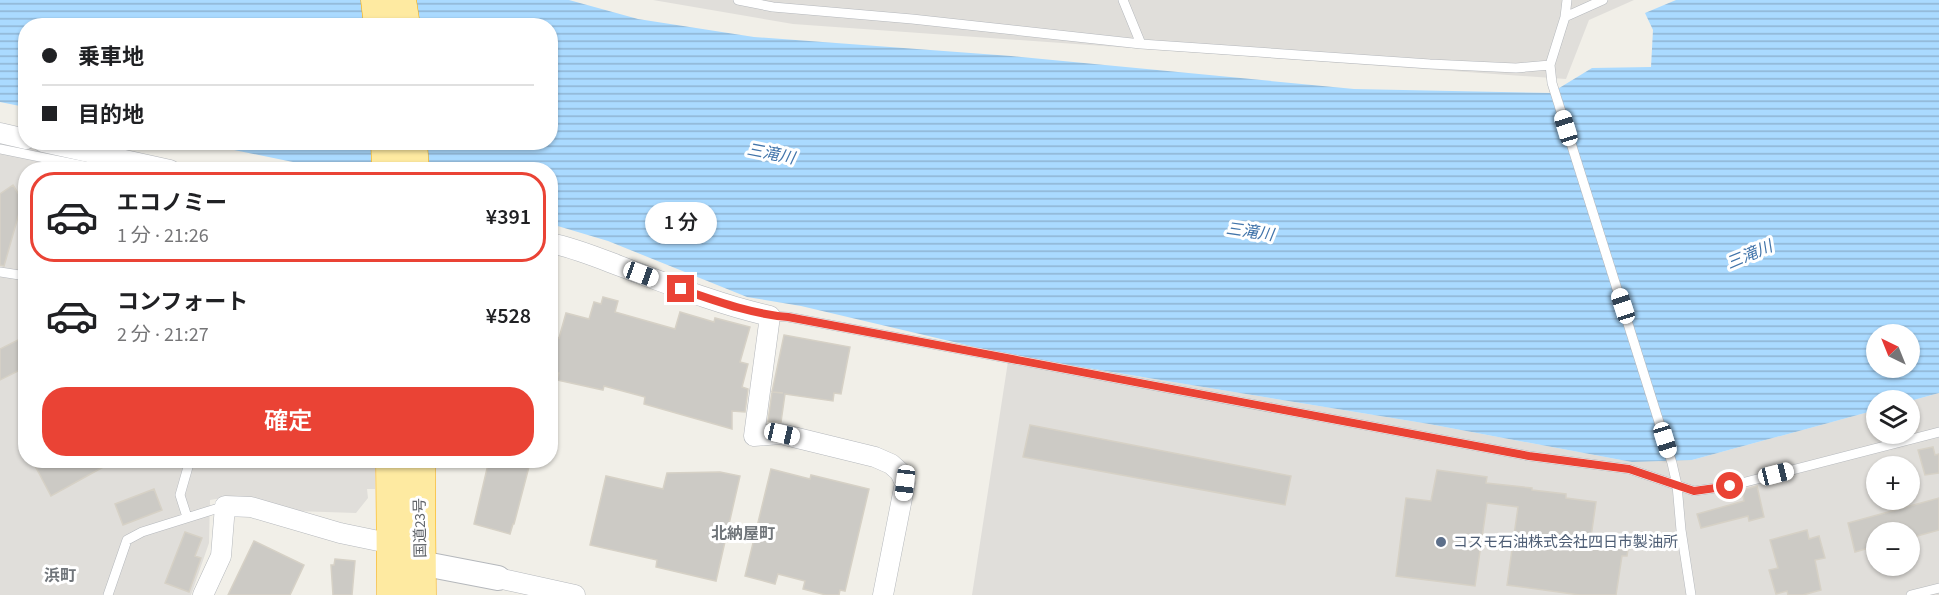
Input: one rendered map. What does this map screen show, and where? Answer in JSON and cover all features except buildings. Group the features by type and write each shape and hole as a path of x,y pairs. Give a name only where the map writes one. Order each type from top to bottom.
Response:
{"highway":[{"path":"377,0 380,18"},
{"path":"400,0 403,18"},
{"name":"国道23号","path":"392,468 393,595"},
{"name":"国道23号","path":"419,468 420,595"}],"street":[{"path":"0,133 18,137"},
{"path":"79,150 134,162"},
{"path":"558,245 681,289 770,316 754,436 782,434 875,457 891,464 900,472 905,483 883,595"},
{"path":"203,595 221,556 225,506 250,507 340,533 393,544 420,564 574,595"}],"lane":[{"path":"738,0 773,6 1141,44 1430,64 1516,68 1550,65"},
{"path":"1123,0 1141,44"},
{"path":"1567,0 1565,17 1550,65 1552,83 1674,471 1691,595"},
{"path":"1565,17 1603,0"},
{"path":"0,149 64,162"},
{"path":"0,272 18,275"},
{"path":"770,316 788,317 1529,456 1629,469 1694,491 1730,486 1939,432"},
{"path":"187,518 180,495 188,468"},
{"path":"108,595 127,540 142,532 225,506"},
{"path":"1911,595 1939,588"}],"shaded area":[{"path":"653,0 1634,0 1589,20 1566,79 793,24"},
{"path":"0,138 18,142 18,150 56,150 111,162 18,162 18,468 375,468 375,489 367,489 368,498 356,513 295,511 234,496 210,500 209,543 191,595 0,595"},
{"path":"1009,355 1429,424 1632,462 1692,460 1866,413 1866,444 1920,444 1920,398 1939,393 1939,595 972,595"}],"water":[{"name":"三滝川","path":"0,0 569,0 638,19 754,37 1011,56 1354,89 1551,93 1592,68 1651,67 1653,30 1645,13 1676,0 1939,0 1939,393 1920,398 1920,390 1866,390 1866,413 1692,460 1632,462 1429,424 1009,355 801,306 747,297 608,241 558,226 558,162 293,162 234,150 558,150 558,18 18,18 18,106 0,102"}],"place":[{"name":"コスモ石油株式会社四日市製油所","path":"1441,542"}],"district":[{"name":"北納屋町","path":"743,533"},
{"name":"浜町","path":"60,575"}],"route":[{"path":"681,289 770,316 788,317 1529,456 1629,469 1694,491 1730,486"}]}
